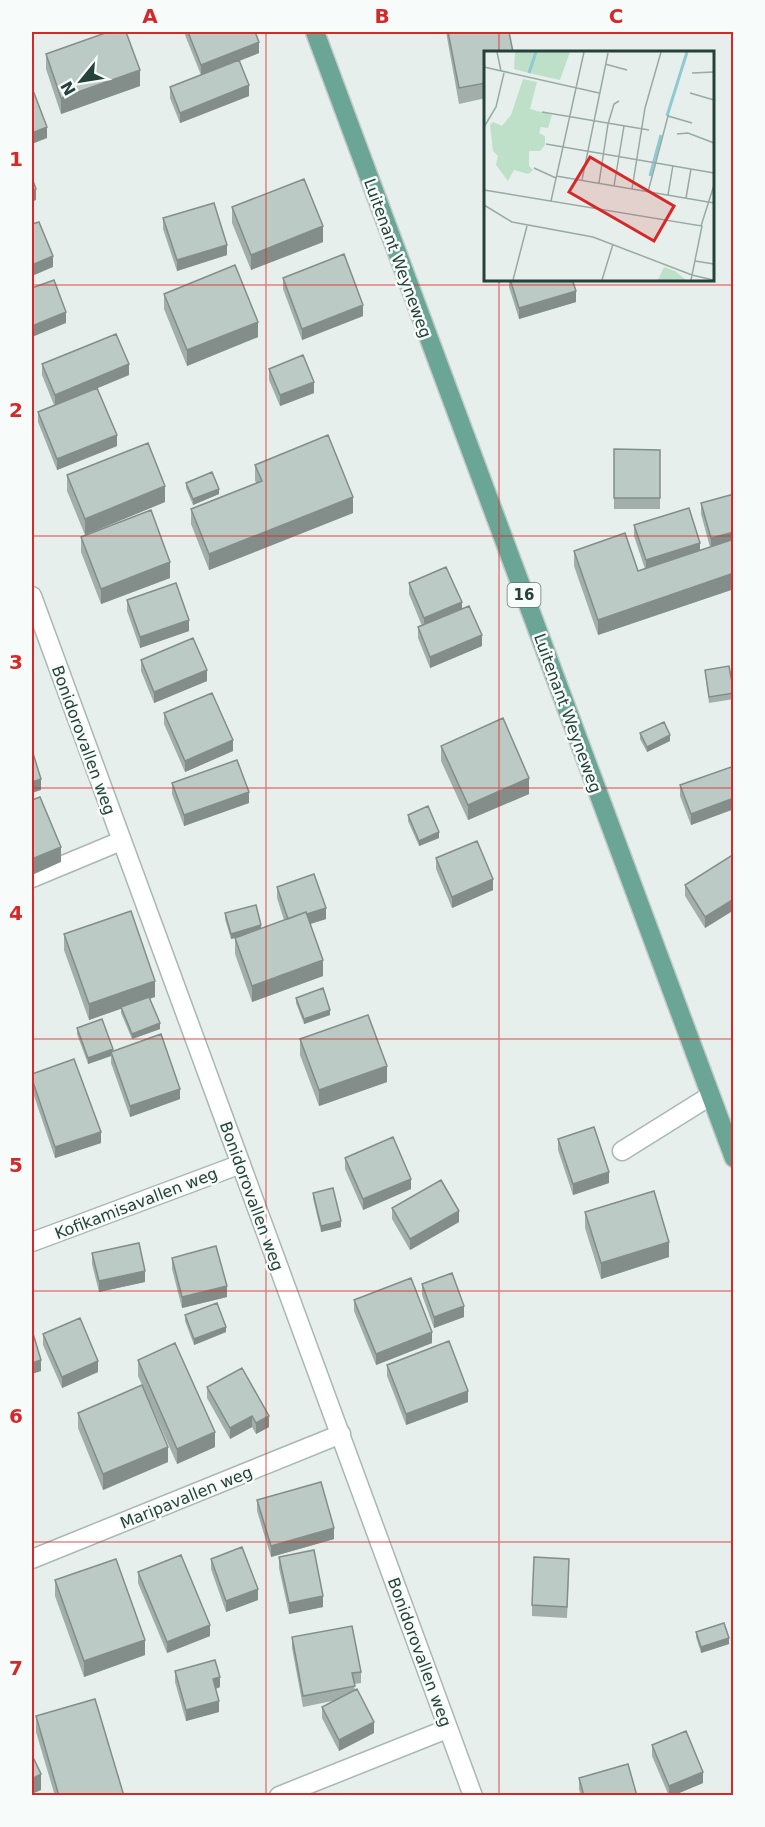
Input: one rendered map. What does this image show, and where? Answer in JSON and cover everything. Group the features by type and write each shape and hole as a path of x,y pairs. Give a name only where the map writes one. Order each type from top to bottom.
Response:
{"main road":[{"name":"Luitenant Weyneweg","path":"315,32 734,1158"}],"street":[{"name":"Bonidorovallen weg","path":"32,596 473,1796"},
{"path":"32,878 121,841"},
{"path":"622,1151 710,1096"},
{"name":"Kofikamisavallen weg","path":"32,1242 241,1164"},
{"name":"Maripavallen weg","path":"32,1559 341,1434"},
{"path":"279,1796 447,1729"}],"building":[{"path":"108,32 126,32 140,70 61,98 46,54"},
{"path":"188,32 255,32 259,42 201,65"},
{"path":"448,32 509,32 513,51 484,51 484,83 459,88"},
{"path":"239,60 249,85 180,113 170,87"},
{"path":"34,93 47,127 32,133 32,94"},
{"path":"32,178 36,189 32,191"},
{"path":"304,179 323,226 251,255 232,207"},
{"path":"214,203 227,245 177,260 163,218"},
{"path":"39,222 53,256 32,265 32,224"},
{"path":"344,254 363,305 302,329 283,278"},
{"path":"235,265 258,322 187,350 164,294"},
{"path":"54,280 66,312 32,326 32,288"},
{"path":"510,280 572,280 576,291 519,308"},
{"path":"116,334 129,364 55,395 42,364"},
{"path":"303,355 314,382 280,395 269,369"},
{"path":"97,388 117,435 57,459 38,412"},
{"path":"328,435 353,497 209,554 191,509 262,481 255,465"},
{"path":"148,443 165,486 85,519 67,475"},
{"path":"614,449 660,450 660,498 614,498"},
{"path":"212,472 219,489 193,499 186,483"},
{"path":"734,494 734,532 711,538 701,503"},
{"path":"689,508 700,543 646,560 634,525"},
{"path":"151,510 170,562 101,589 81,537"},
{"path":"625,533 638,571 734,539 734,573 598,620 574,551"},
{"path":"446,567 462,602 424,618 409,583"},
{"path":"176,583 189,620 140,637 127,600"},
{"path":"469,606 482,635 430,657 418,627"},
{"path":"193,638 207,670 154,692 141,660"},
{"path":"729,666 734,693 709,697 705,670"},
{"path":"212,693 233,740 185,761 164,713"},
{"path":"503,718 529,778 468,805 441,746"},
{"path":"664,722 670,735 647,747 640,733"},
{"path":"32,750 41,779 32,782"},
{"path":"237,760 249,792 184,815 172,783"},
{"path":"734,766 734,798 691,814 680,785"},
{"path":"40,797 61,847 32,859 32,800"},
{"path":"428,806 439,832 419,841 408,815"},
{"path":"477,841 493,879 452,897 436,858"},
{"path":"734,854 734,899 705,917 685,885"},
{"path":"314,874 326,908 288,919 277,887"},
{"path":"256,905 261,925 231,934 225,913"},
{"path":"131,911 155,981 89,1004 64,934"},
{"path":"306,912 323,960 252,986 235,938"},
{"path":"323,988 330,1010 304,1019 296,998"},
{"path":"149,997 160,1023 132,1034 121,1007"},
{"path":"368,1015 387,1066 319,1090 300,1039"},
{"path":"102,1019 113,1049 88,1058 77,1028"},
{"path":"161,1034 180,1089 130,1106 111,1052"},
{"path":"74,1059 101,1132 55,1147 32,1074"},
{"path":"594,1127 609,1172 573,1184 558,1139"},
{"path":"393,1137 411,1179 363,1199 345,1158"},
{"path":"441,1180 459,1211 410,1239 392,1208"},
{"path":"333,1188 341,1221 321,1226 313,1193"},
{"path":"654,1191 669,1242 601,1263 585,1212"},
{"path":"139,1243 145,1271 99,1281 92,1253"},
{"path":"216,1246 227,1286 182,1297 172,1258"},
{"path":"452,1273 464,1306 434,1317 422,1284"},
{"path":"411,1278 432,1332 376,1354 354,1300"},
{"path":"217,1303 226,1327 194,1339 185,1315"},
{"path":"80,1318 98,1361 62,1377 43,1334"},
{"path":"32,1330 41,1360 32,1363"},
{"path":"449,1341 468,1391 406,1414 387,1365"},
{"path":"175,1343 215,1432 177,1449 138,1360"},
{"path":"242,1368 269,1416 256,1423 252,1416 230,1428 207,1387"},
{"path":"142,1385 168,1447 103,1474 78,1413"},
{"path":"321,1482 334,1528 271,1546 257,1500"},
{"path":"242,1547 258,1589 226,1601 211,1559"},
{"path":"314,1550 323,1596 289,1603 279,1557"},
{"path":"181,1555 210,1625 167,1642 138,1572"},
{"path":"534,1557 569,1559 567,1607 532,1605"},
{"path":"116,1559 145,1640 84,1661 55,1580"},
{"path":"724,1623 729,1638 701,1647 696,1632"},
{"path":"352,1626 361,1672 352,1673 355,1686 303,1696 292,1637"},
{"path":"215,1660 220,1677 213,1679 219,1701 186,1710 175,1671"},
{"path":"357,1689 374,1722 339,1740 322,1707"},
{"path":"95,1699 124,1796 59,1796 36,1716"},
{"path":"686,1731 703,1772 669,1786 652,1745"},
{"path":"32,1755 41,1774 32,1779"},
{"path":"628,1764 637,1796 584,1796 579,1778"}]}
